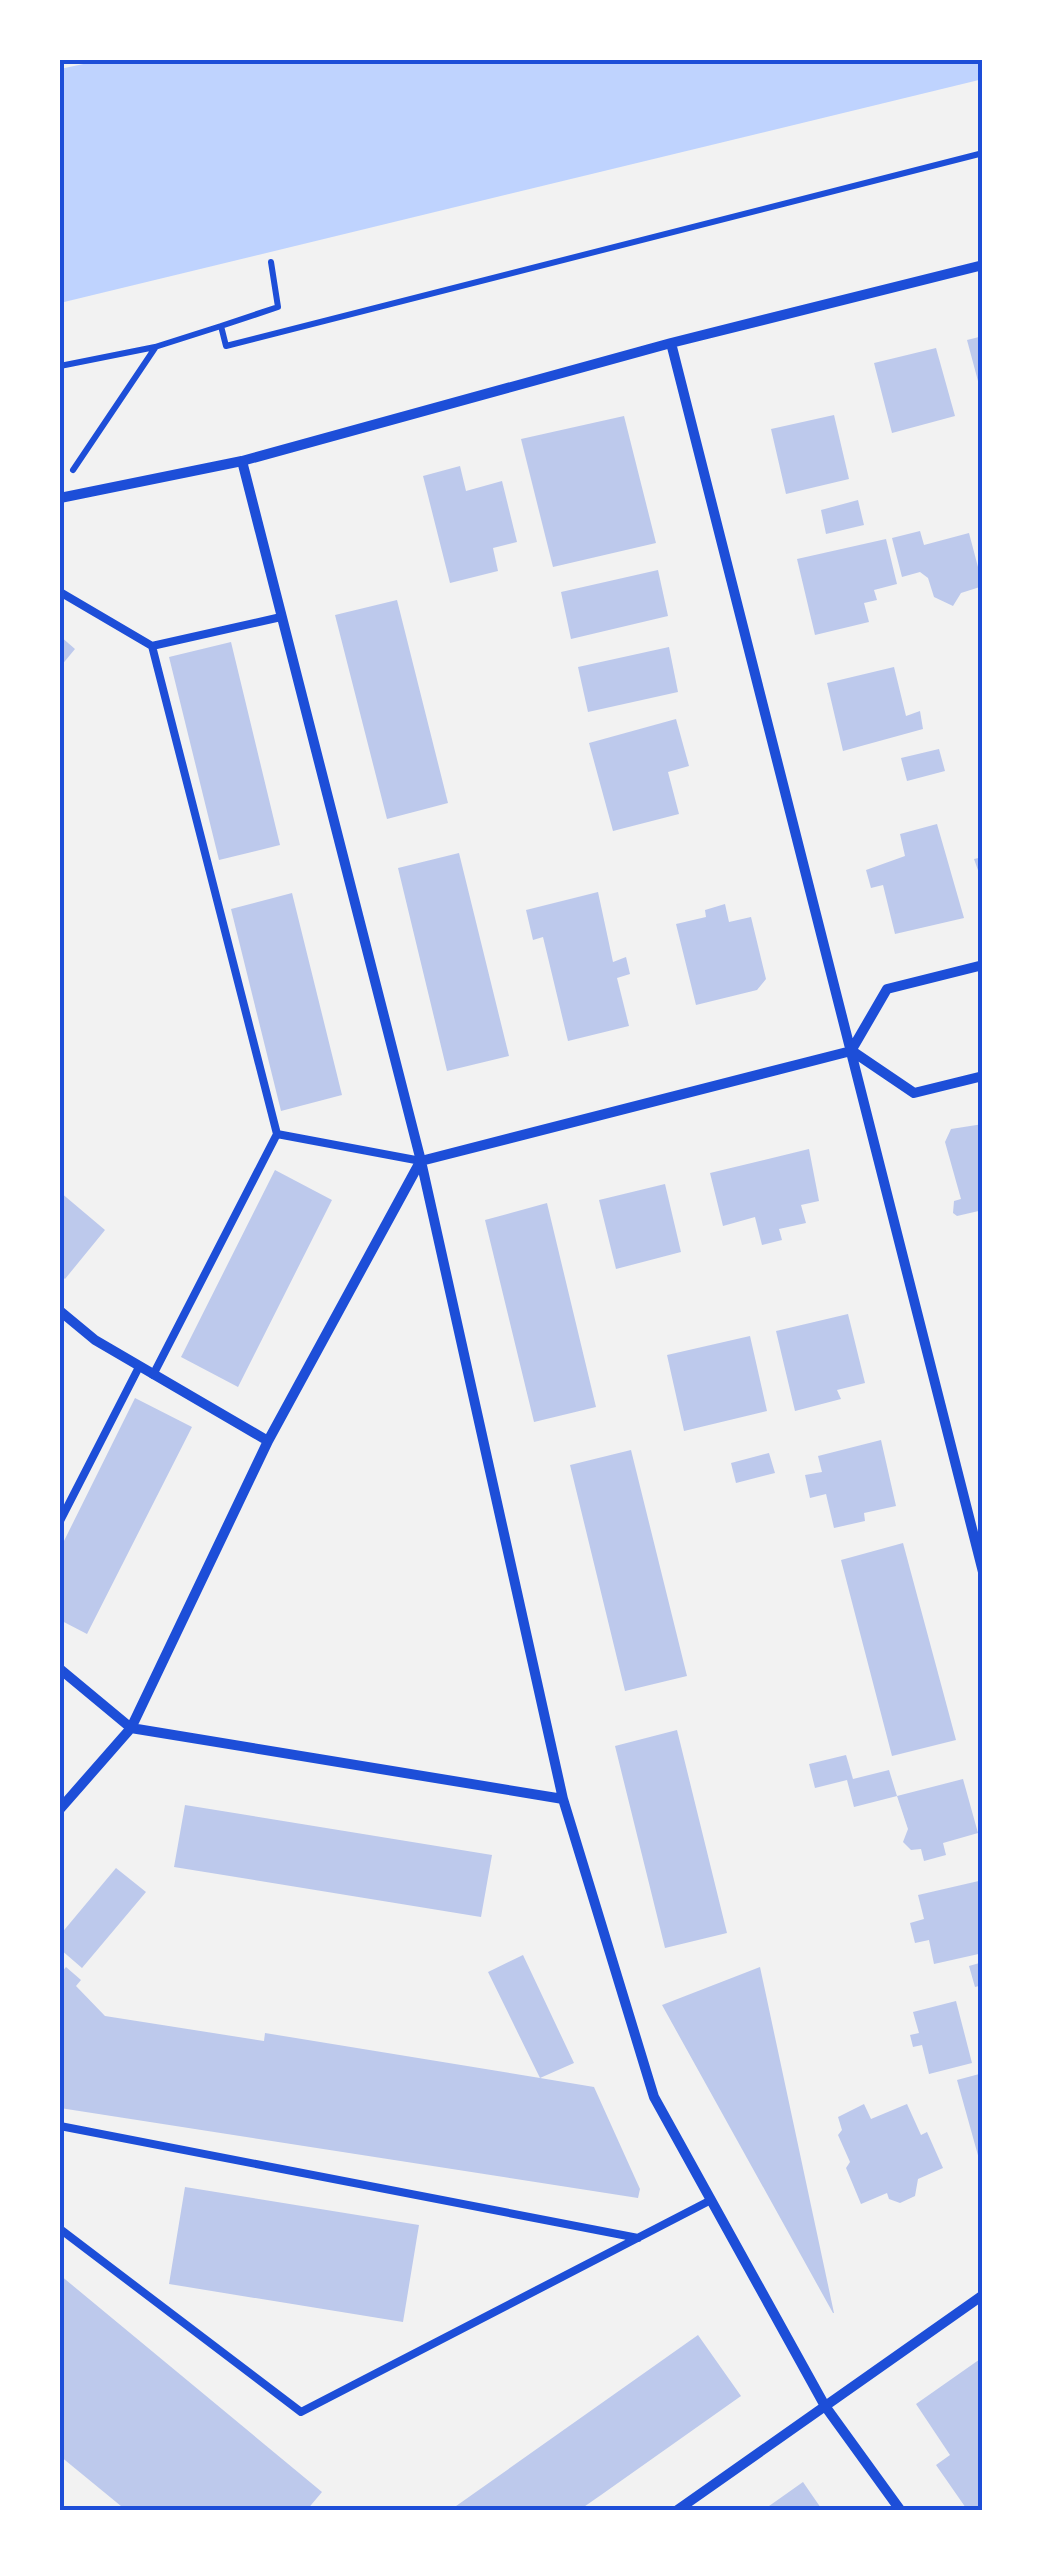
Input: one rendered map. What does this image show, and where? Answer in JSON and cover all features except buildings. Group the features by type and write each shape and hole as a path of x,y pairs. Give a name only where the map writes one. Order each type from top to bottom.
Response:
{"street":[{"path":"60,498 242,461 671,343 983,265"},
{"path":"671,343 983,1572"},
{"path":"242,461 421,1162 563,1799 654,2097 824,2406 901,2511"},
{"path":"60,1809 131,1728 268,1442 421,1162 851,1051 887,989 983,965"},
{"path":"851,1051 914,1093 983,1076"},
{"path":"60,1311 95,1340 268,1442"},
{"path":"60,1669 131,1728 563,1799"},
{"path":"676,2511 983,2295"}],"lane":[{"path":"60,592 152,646 282,617"},
{"path":"152,646 277,1134 153,1375"},
{"path":"277,1134 421,1162"},
{"path":"60,1521 139,1366"},
{"path":"60,2126 638,2238"},
{"path":"60,2228 301,2412 711,2200"}],"path":[{"path":"222,326 226,346 983,153"},
{"path":"60,366 156,346 278,306 271,262"},
{"path":"70,474 156,346"}],"water":[{"path":"102,60 983,60 983,79 60,303 60,69"}]}
